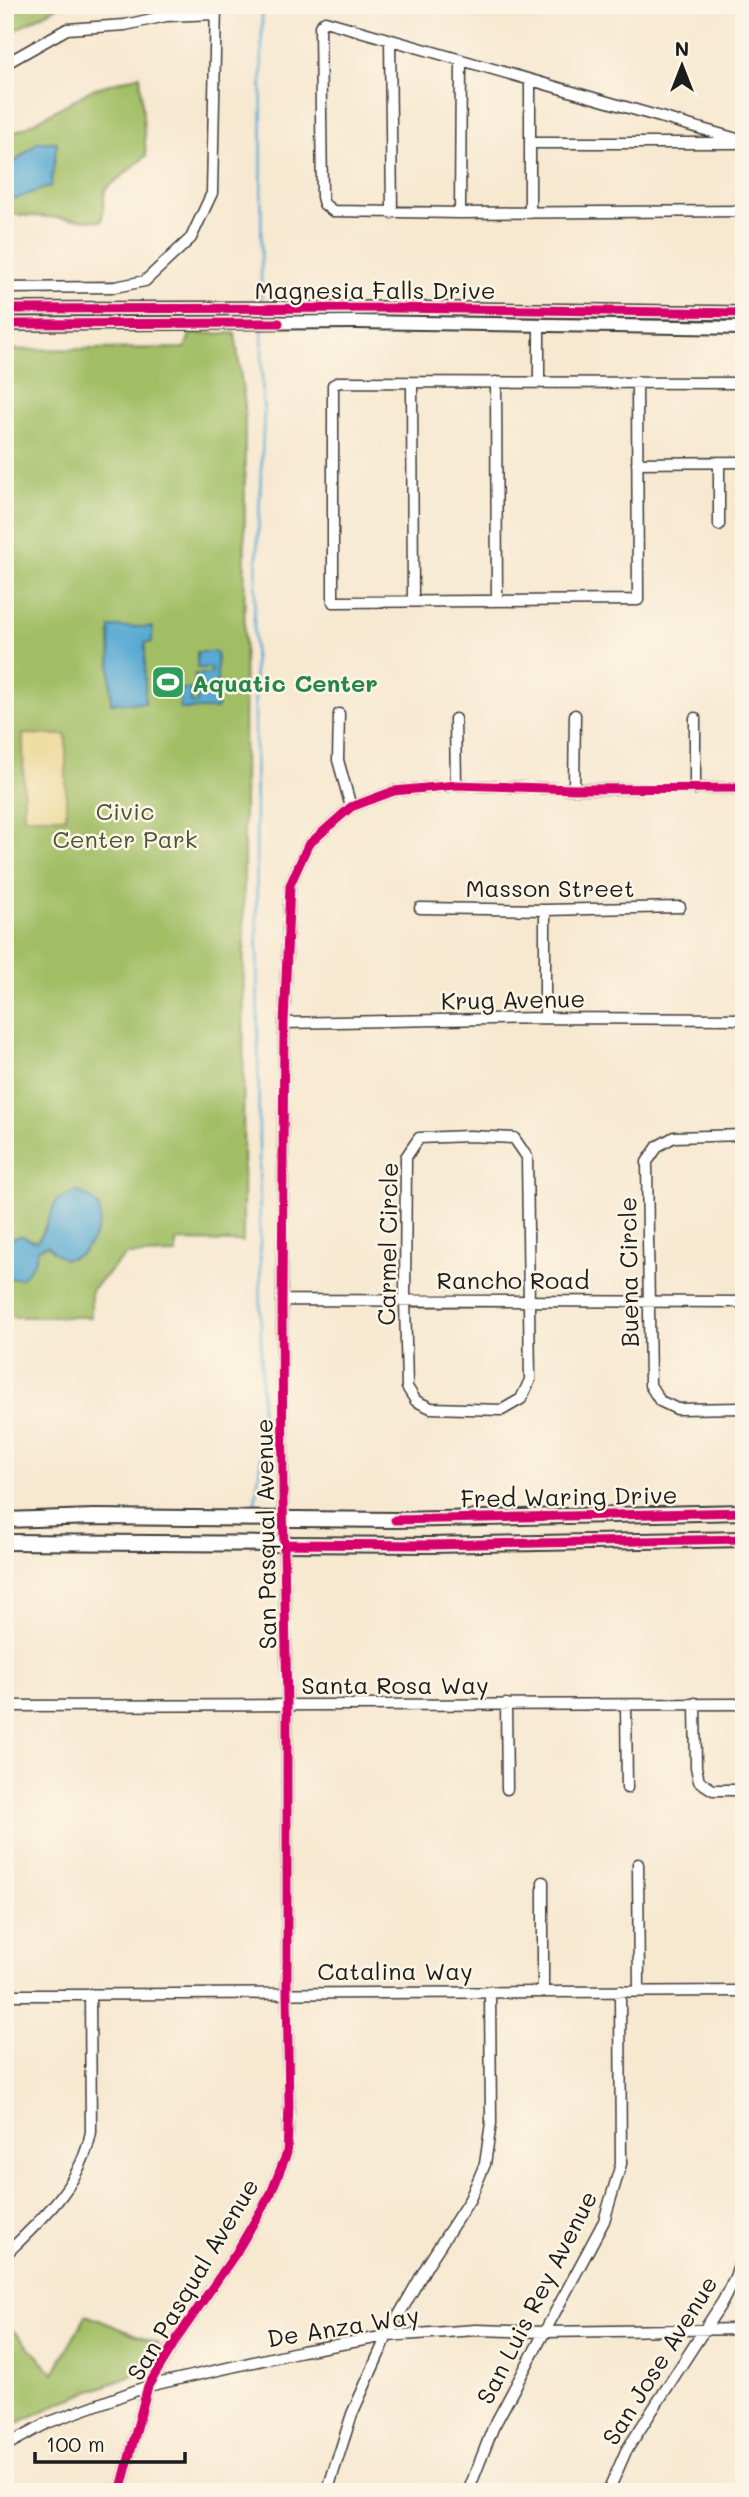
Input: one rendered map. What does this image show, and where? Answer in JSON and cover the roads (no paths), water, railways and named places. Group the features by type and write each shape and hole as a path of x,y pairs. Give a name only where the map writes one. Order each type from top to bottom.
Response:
{"main road":[{"name":"Fred Waring Drive","path":"5,1520 94,1517 396,1520 741,1511"},
{"name":"Fred Waring Drive","path":"5,1542 430,1545 744,1539"}],"street":[{"path":"5,64 67,29 125,25 166,16 216,10 212,193 191,238 145,281 115,287 5,288"},
{"path":"744,142 325,21 320,26 322,197 324,204 333,211 744,211"},
{"path":"390,40 392,213"},
{"path":"460,213 461,60"},
{"path":"530,80 530,213"},
{"path":"530,143 744,142"},
{"name":"Magnesia Falls Drive","path":"5,309 279,308 744,313"},
{"path":"173,325 183,317 224,315 236,309"},
{"name":"Magnesia Falls Drive","path":"5,324 279,323 744,328"},
{"path":"539,381 540,325"},
{"path":"637,382 638,600 333,602 333,385 338,382 539,381 744,383"},
{"path":"496,382 497,601"},
{"path":"412,383 413,601"},
{"path":"719,462 719,525"},
{"path":"637,463 744,462"},
{"path":"339,714 338,760 351,807"},
{"path":"575,715 575,789"},
{"path":"695,718 695,789"},
{"path":"455,719 456,785"},
{"name":"San Pasqual Avenue","path":"120,2492 148,2386 236,2253 271,2193 287,2153 288,1705 282,1300 284,1023 290,885 308,845 351,807 394,790 456,785 575,789 744,788"},
{"name":"Masson Street","path":"420,908 680,906"},
{"path":"545,909 545,1018"},
{"name":"Krug Avenue","path":"284,1023 545,1018 744,1019"},
{"name":"Buena Circle","path":"744,1135 674,1137 658,1146 648,1162 650,1385 660,1401 677,1409 744,1408"},
{"name":"Carmel Circle","path":"419,1138 514,1138 527,1157 529,1300 530,1380 521,1399 502,1410 430,1408 416,1401 407,1387 406,1157 419,1138"},
{"name":"Rancho Road","path":"282,1300 744,1302"},
{"path":"695,1703 696,1767 699,1781 713,1790 744,1790"},
{"path":"506,1704 507,1789"},
{"path":"626,1704 627,1788"},
{"name":"Santa Rosa Way","path":"5,1706 744,1704"},
{"path":"639,1864 639,1991"},
{"path":"543,1882 543,1991"},
{"path":"327,2492 352,2414 387,2336 428,2264 470,2199 485,2164 491,2123 490,1991"},
{"name":"San Luis Rey Avenue","path":"468,2492 493,2428 604,2221 621,2164 620,1991"},
{"name":"Catalina Way","path":"5,1995 744,1991"},
{"path":"5,2255 56,2204 80,2169 87,2150 91,2132 90,1994"},
{"name":"San Jose Avenue","path":"608,2492 626,2451 729,2289 744,2249"},
{"name":"De Anza Way","path":"5,2446 47,2423 148,2386 302,2351 387,2336 476,2330 545,2332 744,2329"}],"water":[{"path":"38,142 57,142 51,186 15,199 5,196 5,164 17,160"},
{"path":"110,627 152,627 152,642 145,643 145,703 111,703"},
{"path":"197,652 217,652 217,709 180,709 180,689 191,689 191,703 197,703 195,674 211,674 211,668 197,668"},
{"path":"76,1191 92,1199 99,1208 100,1220 89,1245 77,1256 64,1259 48,1245 38,1249 35,1261 22,1278 5,1279 5,1240 22,1236 36,1242 57,1200"}],"waterway":[{"path":"261,305 262,5"},
{"path":"255,1504 262,1448 254,620 264,412 262,325"}],"place":[{"name":"Aquatic Center","path":"168,682"}],"park label":[{"name":"Civic Center Park","path":"125,824"}]}
